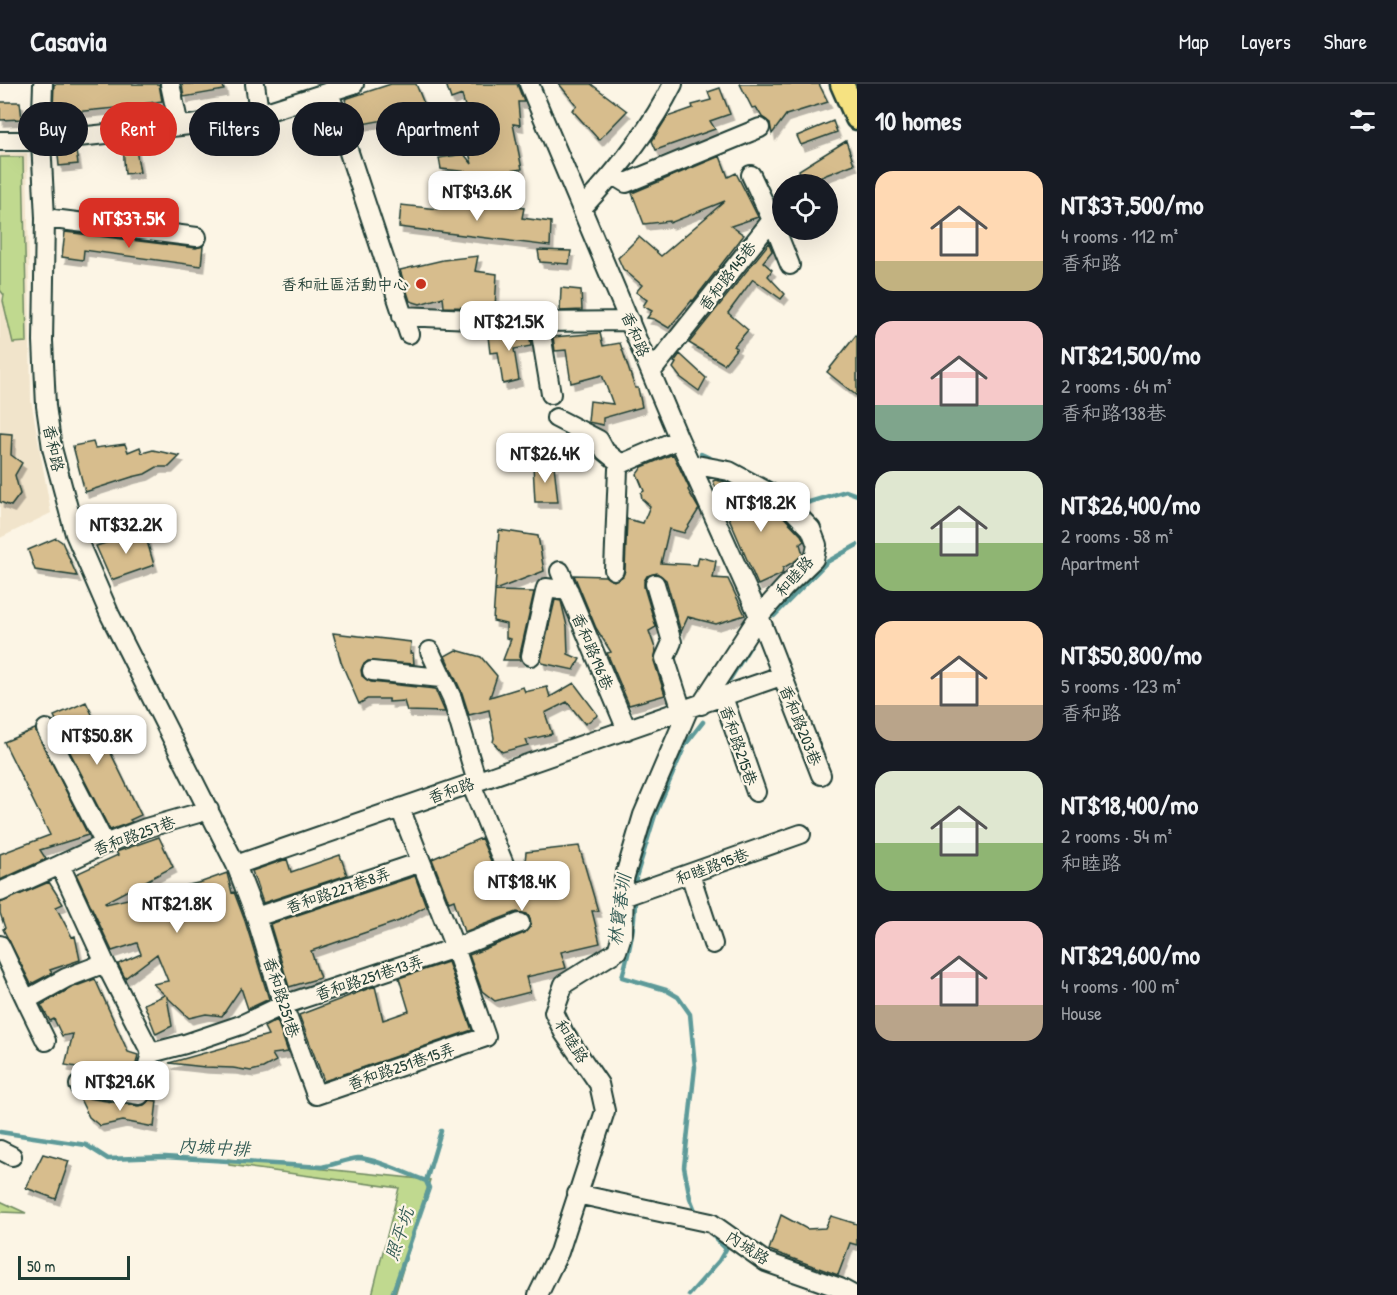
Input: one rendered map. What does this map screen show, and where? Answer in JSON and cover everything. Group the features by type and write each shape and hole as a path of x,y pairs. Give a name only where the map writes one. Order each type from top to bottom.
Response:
{"main road":[{"path":"842,84 857,118"}],"street":[{"name":"香和路","path":"42,102 43,84"},
{"path":"170,84 179,126"},
{"path":"255,84 258,102"},
{"path":"280,106 354,84"},
{"name":"香和路","path":"42,156 45,218 46,406 52,448 75,534 110,615 236,865 781,676 760,618 679,439 529,84"},
{"path":"582,208 613,176 664,102 673,84"},
{"path":"329,92 408,334"},
{"path":"88,136 189,124"},
{"path":"613,176 626,183 760,128"},
{"path":"0,141 18,141"},
{"path":"751,175 772,220"},
{"path":"45,218 197,237"},
{"name":"香和路145巷","path":"652,371 772,220"},
{"path":"780,240 790,265"},
{"path":"402,316 539,322 630,321"},
{"path":"539,322 551,394"},
{"path":"556,418 598,440 605,451 621,464"},
{"path":"614,570 618,469 621,464 679,439"},
{"name":"和睦路","path":"538,1295 559,1252 605,1111 599,1084 564,1033 554,1012 564,984 617,951 631,895 624,879 643,815 691,708 784,587 814,559 817,545 811,529 783,500 729,471 691,464"},
{"name":"香和路196巷","path":"560,571 627,730"},
{"path":"655,584 672,642 665,658 691,708"},
{"path":"531,656 546,588 569,591"},
{"path":"430,651 452,698 474,783 504,864"},
{"path":"372,671 441,678"},
{"name":"香和路203巷","path":"781,676 821,775"},
{"name":"香和路215巷","path":"723,697 756,792"},
{"path":"46,729 105,844"},
{"path":"400,808 455,948"},
{"name":"香和路257巷","path":"0,892 105,844 146,828 209,810"},
{"name":"和睦路95巷","path":"631,895 801,834"},
{"name":"香和路227巷8弄","path":"256,918 421,862"},
{"path":"60,865 105,963 152,1053 140,1095 79,1085"},
{"name":"香和路251巷","path":"236,865 316,1095"},
{"path":"690,874 713,944"},
{"name":"香和路251巷13弄","path":"152,1053 241,1025 283,1005 455,948 520,922"},
{"path":"0,945 46,1041"},
{"name":"香和路251巷15弄","path":"316,1095 486,1037 455,948"},
{"path":"26,1000 66,978 105,963"},
{"name":"內城路","path":"577,1194 711,1223 766,1262 840,1288 853,1295"}],"shaded area":[{"path":"0,153 18,153 18,156 27,156 31,400 51,513 0,538"}],"green space":[{"path":"0,157 23,157 27,342 13,343 3,301 4,295 0,290"},
{"path":"228,1159 430,1180 395,1295 372,1295 399,1188 229,1165"},
{"path":"0,1201 26,1213 0,1212"}],"building":[{"path":"54,84 159,84 162,101 100,102 100,110 88,111 88,102 53,102"},
{"path":"182,84 223,84 224,90 184,97"},
{"path":"391,84 416,84 423,102 376,102 376,121 364,124 364,102 346,102 345,99"},
{"path":"446,84 517,84 524,102 518,102 520,125 513,124 522,169 489,174 441,169 439,158 466,156 472,164 470,156 500,156 500,102 464,102 462,95 451,99"},
{"path":"559,84 591,84 627,111 599,140 572,110 577,106"},
{"path":"740,84 819,84 828,102 786,115 772,134 770,123 762,117 756,107 752,108"},
{"path":"720,88 730,114 710,121 715,129 656,150 652,141 667,117 693,108 692,105 711,100 708,92"},
{"path":"0,102 18,102 18,119 0,120"},
{"path":"833,121 837,132 801,145 797,136"},
{"path":"846,141 854,164 828,174 800,174 799,170"},
{"path":"58,156 77,156 78,164 59,166"},
{"path":"124,156 137,156 140,172 125,174"},
{"path":"720,156 728,177 736,173 758,217 731,226 744,235 669,328 654,319 647,318 652,311 643,306 647,300 636,292 642,285 623,269 618,258 639,237 661,256 725,201 670,223 670,221 644,224 632,193"},
{"path":"441,198 524,208 522,218 551,222 550,246 399,227 401,205 438,209"},
{"path":"65,232 196,248 203,246 201,266 84,250 83,260 62,257"},
{"path":"769,243 772,251 763,262 772,270 768,276 785,294 781,299 753,279 728,313 748,330 734,346 737,348 724,364 689,343"},
{"path":"538,250 571,251 569,264 540,262"},
{"path":"478,256 475,271 497,274 495,308 444,307 443,297 420,304 410,301 400,270 443,260"},
{"path":"561,288 581,290 582,310 560,311"},
{"path":"516,332 529,333 531,346 514,349 519,380 503,384 498,352 490,353 488,336"},
{"path":"600,333 603,346 620,343 635,388 638,388 642,407 603,418 603,425 588,422 590,401 613,404 602,375 571,383 566,350 555,351 553,337"},
{"path":"857,334 857,396 827,372"},
{"path":"680,354 706,378 699,391 680,377 673,368"},
{"path":"0,433 12,434 11,455 22,463 15,475 20,494 11,506 0,502"},
{"path":"93,442 95,448 125,444 128,452 140,447 142,453 153,450 180,456 169,467 157,467 145,474 85,492 73,446"},
{"path":"673,454 688,490 699,509 684,533 669,529 661,563 697,565 699,557 716,561 713,578 728,579 745,615 716,624 688,617 681,632 666,580 657,573 647,576 644,587 656,627 649,631 656,651 654,661 665,695 629,705 607,653 611,652 596,628 574,575 605,576 614,581 623,576 627,519 643,523 650,506 642,499 641,493 644,491 637,474 642,467"},
{"path":"533,465 554,465 558,502 535,502"},
{"path":"713,481 725,482 776,509 801,535 804,541 800,544 803,554 783,568 782,574 758,585"},
{"path":"499,530 538,536 544,571 495,590"},
{"path":"144,531 154,565 111,580 96,546"},
{"path":"56,538 62,542 77,576 35,570 28,550"},
{"path":"495,591 534,592 520,660 503,660 511,639 506,638 506,624 493,621"},
{"path":"555,600 561,601 567,626 568,654 580,659 574,670 542,663 541,660"},
{"path":"333,633 411,642 410,653 413,653 414,664 368,661 361,670 362,676 371,682 435,689 445,712 407,711 404,701 389,702 389,699 367,699 359,704 341,662"},
{"path":"456,650 481,657 497,676 490,697 523,687 525,692 547,687 550,697 574,683 598,715 585,724 567,702 545,713 552,734 526,740 528,745 502,752 493,742 489,710 469,715 462,693 445,656"},
{"path":"86,702 141,815 130,820 132,822 110,830 54,721 56,720 54,716"},
{"path":"35,729 88,835 40,850 46,859 0,880 0,854 50,835 4,742"},
{"path":"159,837 173,867 105,902 106,904 202,882 227,873 232,893 234,892 245,921 269,999 248,1009 241,988 222,1016 206,1014 189,1018 167,997 172,1026 156,1034 144,1004 165,995 153,984 168,981 157,954 125,978 118,964 141,954 137,943 112,951 76,874 118,855 116,852"},
{"path":"481,838 505,887 523,882 526,852 579,846 598,911 592,911 600,943 561,952 566,968 526,977 530,992 495,1001 482,991 469,955 525,933 531,925 530,918 527,914 517,912 464,932 454,900 449,902 432,859"},
{"path":"340,855 347,875 263,903 252,871 287,859 291,872"},
{"path":"415,876 426,906 399,921 311,951 320,978 289,987 270,924"},
{"path":"49,882 63,904 56,907 72,937 75,936 80,960 50,970 52,973 31,984 3,929 5,928 0,913 0,903"},
{"path":"448,962 472,1030 324,1081 299,1015 375,986 383,1020 409,1011 399,978"},
{"path":"95,979 128,1052 138,1055 132,1082 87,1075 89,1069 65,1065 73,1034 62,1036 54,1019 50,1021 41,1005 71,988"},
{"path":"277,1020 288,1052 272,1054 276,1061 263,1068 251,1071 169,1063 268,1035 264,1027"},
{"path":"81,1097 138,1106 150,1100 157,1101 154,1127 123,1121 100,1126 89,1117"},
{"path":"43,1154 69,1161 56,1199 26,1188"},
{"path":"781,1215 807,1229 825,1228 831,1216 857,1224 857,1245 850,1243 838,1275 769,1250"}],"waterway":[{"name":"林寶春圳","path":"701,454 714,460"},
{"name":"林寶春圳","path":"791,498 803,504 846,491 857,495"},
{"name":"林寶春圳","path":"774,616 827,562 857,545"},
{"name":"林寶春圳","path":"730,679 751,645"},
{"name":"林寶春圳","path":"635,887 655,815 685,745 703,722"},
{"name":"林寶春圳","path":"635,898 631,938 622,977 666,990 678,997 690,1014 695,1067 684,1167 690,1198 696,1213"},
{"path":"426,1181 441,1131"},
{"name":"內城中排","path":"0,1132 86,1145 108,1159 165,1157 322,1167 358,1158 382,1164 426,1181"},
{"name":"照平坑","path":"392,1295 429,1188 426,1181"},
{"name":"林寶春圳","path":"689,1295 719,1261 726,1249 714,1237"}],"place":[{"name":"香和社區活動中心","path":"421,284"}]}
